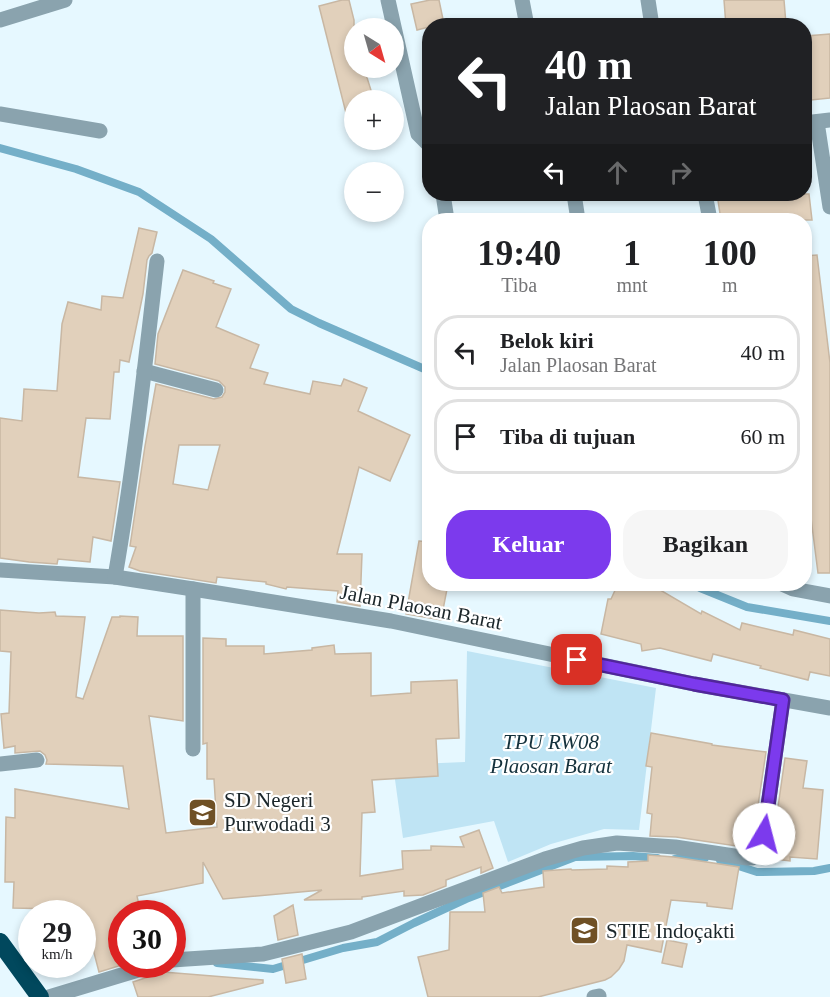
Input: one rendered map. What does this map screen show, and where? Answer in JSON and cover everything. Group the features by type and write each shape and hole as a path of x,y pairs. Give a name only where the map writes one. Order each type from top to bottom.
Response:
{"highway":[{"path":"0,942 39,996"}],"street":[{"path":"0,20 65,0"},
{"path":"388,0 417,134 422,139"},
{"path":"522,0 525,18"},
{"path":"648,0 651,18"},
{"path":"0,114 100,132"},
{"path":"817,122 830,207"},
{"path":"115,577 157,261"},
{"path":"144,371 216,390"},
{"name":"Jalan Plaosan Barat","path":"0,570 115,577 391,621 694,684 830,708"},
{"path":"193,589 193,749"},
{"path":"804,591 830,596"},
{"path":"186,959 262,954 351,932 545,859 583,848 617,843 675,847 752,858 758,854 764,834 783,700"},
{"path":"0,764 37,760"},
{"path":"39,996 108,977"}],"green space":[{"name":"TPU RW08 Plaosan Barat","path":"467,651 656,688 639,830 604,829 551,844 508,862 494,821 403,838 393,765 465,762"}],"building":[{"path":"349,0 354,18 344,18 344,78 367,78 371,90 344,90 344,105 319,6"},
{"path":"439,0 443,18 422,18 422,29 417,30 411,4"},
{"path":"724,0 784,0 786,18 725,18"},
{"path":"830,34 830,98 812,100 812,36"},
{"path":"718,201 810,201 811,213 720,213"},
{"path":"139,228 157,232 152,253 147,260 143,294 129,362 120,360 119,372 114,372 110,419 86,418 78,477 120,482 111,541 93,537 90,562 58,559 57,564 0,558 0,418 22,421 24,389 57,391 62,324 68,302 101,310 102,296 123,298"},
{"path":"812,255 817,255 830,363 830,573 818,573 812,526"},
{"path":"183,270 214,281 213,283 231,289 216,327 259,345 250,368 268,373 264,384 310,394 313,381 341,386 344,379 367,388 358,411 410,435 390,481 359,467 337,554 362,554 360,606 337,602 338,591 287,587 286,589 266,584 266,582 217,577 216,583 140,571 129,567 136,547 130,546 156,384 214,399 222,397 225,392 225,387 219,381 155,364 158,334","holes":["179,445 220,445 208,490 173,484"]},
{"path":"419,541 422,541 422,591 447,591 441,620 406,614"},
{"path":"615,591 662,591 701,614 702,611 740,630 742,623 793,635 794,630 830,639 830,676 810,672 808,680 713,654 711,661 660,648 642,651 641,644 601,634 608,599 611,599"},
{"path":"0,610 55,612 56,616 85,617 76,697 83,699 112,617 138,617 137,636 183,636 183,721 149,716 166,833 217,827 214,779 207,779 207,743 203,744 203,638 226,639 226,646 264,646 264,654 312,650 312,648 334,645 335,654 371,653 371,696 411,693 411,682 457,680 459,738 436,739 438,776 372,780 375,812 362,813 360,876 403,869 402,851 431,850 431,846 464,847 460,837 479,830 493,868 481,873 481,867 446,880 446,886 423,895 404,896 404,891 362,897 362,899 304,900 322,890 223,899 203,862 203,883 137,896 138,900 108,900 108,969 99,972 96,960 96,900 18,900 18,908 13,908 14,882 5,882 6,817 15,818 15,789 129,809 123,766 46,764 45,755 40,751 15,753 15,746 4,748 1,714 9,713 11,652 0,651"},
{"path":"651,733 712,745 766,752 750,848 676,837 650,836 652,814 647,813 652,767 646,766"},
{"path":"785,758 807,761 803,788 823,790 817,859 790,857 790,861 767,858 774,835"},
{"path":"648,855 739,867 732,909 707,906 707,903 671,900 661,952 627,945 624,961 619,969 605,980 538,997 428,997 418,957 449,950 450,912 485,912 483,893 499,887 502,893 544,887 543,871 607,869 607,866 628,867 628,862 648,861"},
{"path":"293,905 298,935 278,940 274,916"},
{"path":"667,940 687,944 682,967 662,963"},
{"path":"302,954 306,979 286,983 282,959"},
{"path":"186,974 263,980 263,983 208,997 138,997 133,982 145,978 186,978"}],"waterway":[{"path":"0,148 76,169 139,192 211,239 291,309 422,368"},
{"path":"707,591 747,607 830,621"},
{"path":"217,963 273,969 343,948 377,942 466,899 575,857 657,858"},
{"path":"675,859 705,858"},
{"path":"720,860 757,872 814,871 830,868"}],"place":[{"name":"SD Negeri Purwodadi 3","path":"203,812"},
{"name":"STIE Indoçakti","path":"585,931"}],"route":[{"path":"577,660 783,700 764,834"}]}
